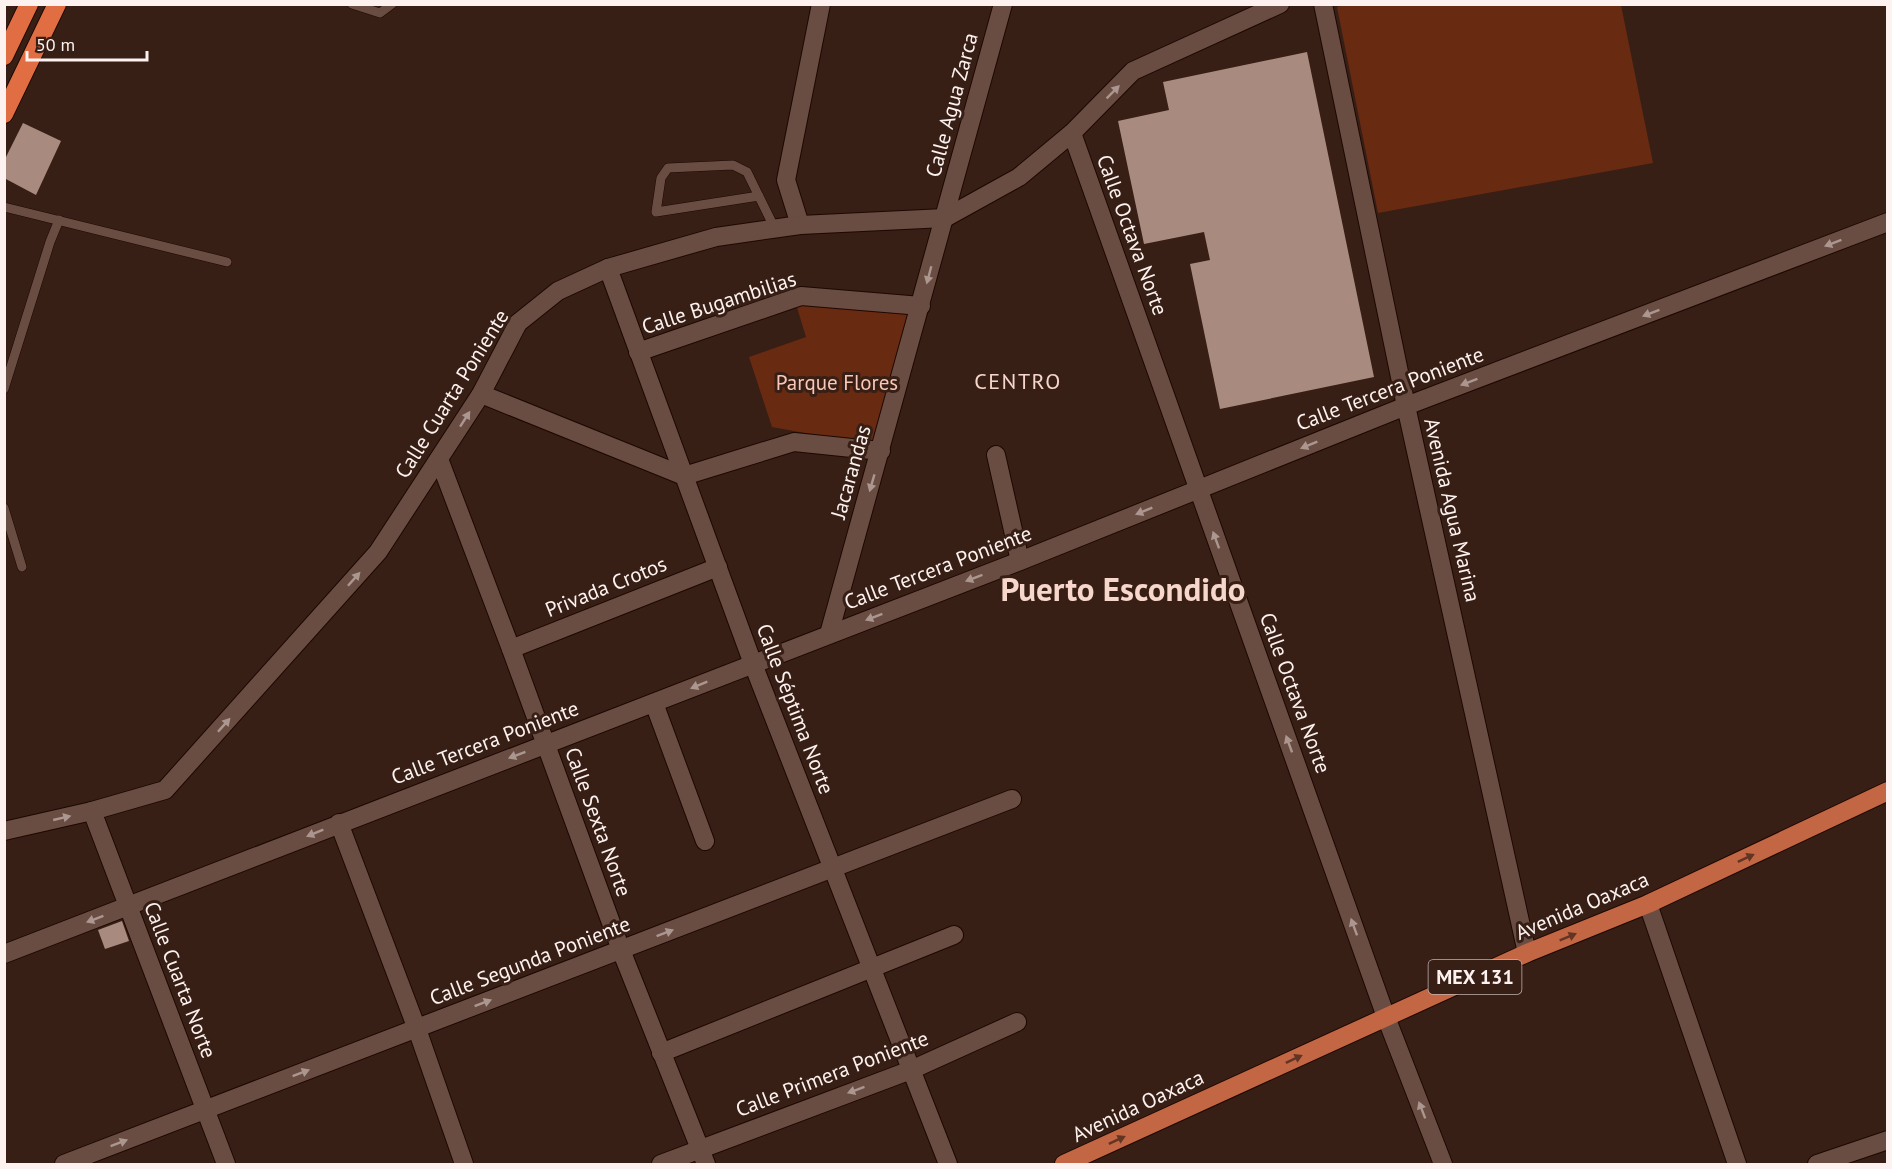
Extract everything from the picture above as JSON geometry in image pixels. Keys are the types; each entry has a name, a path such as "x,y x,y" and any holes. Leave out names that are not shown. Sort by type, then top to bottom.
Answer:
{"highway":[{"path":"4,56 30,4"},
{"path":"4,114 57,4"}],"main road":[{"name":"Avenida Oaxaca","path":"1064,1164 1527,953 1648,904 1887,791"}],"street":[{"path":"800,225 786,180 821,4"},
{"name":"Calle Agua Zarca","path":"945,218 1004,4"},
{"name":"Calle Cuarta Poniente","path":"4,831 92,811 165,790 378,552 481,394 519,323 558,291 608,267 716,237 800,225 945,218 1019,177 1072,133 1133,71 1280,4"},
{"name":"Avenida Agua Marina","path":"1323,4 1406,406 1527,953"},
{"name":"Calle Octava Norte","path":"1072,133 1386,1017 1443,1164"},
{"name":"Jacarandas","path":"829,634 945,218"},
{"name":"Calle Tercera Poniente","path":"4,954 1020,561 1406,406 1887,222"},
{"name":"Calle Séptima Norte","path":"608,267 753,664 948,1164"},
{"name":"Calle Bugambilias","path":"638,352 801,296 921,306"},
{"path":"481,394 684,476 794,442 881,451"},
{"path":"996,455 1020,561"},
{"name":"Calle Sexta Norte","path":"439,459 621,950 703,1156"},
{"name":"Privada Crotos","path":"511,649 718,567"},
{"path":"654,703 705,841"},
{"name":"Calle Segunda Poniente","path":"64,1164 1012,799"},
{"name":"Calle Cuarta Norte","path":"92,811 226,1164"},
{"path":"339,823 417,1029 464,1164"},
{"path":"1648,904 1737,1164"},
{"path":"661,1053 954,935"},
{"name":"Calle Primera Poniente","path":"661,1164 703,1156 911,1070 1017,1022"},
{"path":"1817,1164 1887,1140"}],"lane":[{"path":"352,4 380,13 392,4"},
{"path":"759,196 656,212 660,178 668,168 733,165 747,172 759,196 774,229"},
{"path":"4,207 226,262"},
{"path":"4,389 59,220"},
{"path":"4,508 22,567"}],"green space":[{"path":"1342,5 1621,5 1653,163 1378,213 1337,7"},
{"name":"Parque Flores","path":"795,301 914,310 877,446 772,427 749,357 806,337"}],"building":[{"path":"1307,52 1374,377 1220,409 1190,264 1210,260 1204,232 1144,244 1118,121 1169,110 1163,82"},
{"path":"23,123 61,141 36,195 4,178 4,161"},
{"path":"122,921 129,941 105,949 98,930"}],"district":[{"name":"CENTRO","path":"1018,381"},
{"name":"Puerto Escondido","path":"1123,589"}]}
